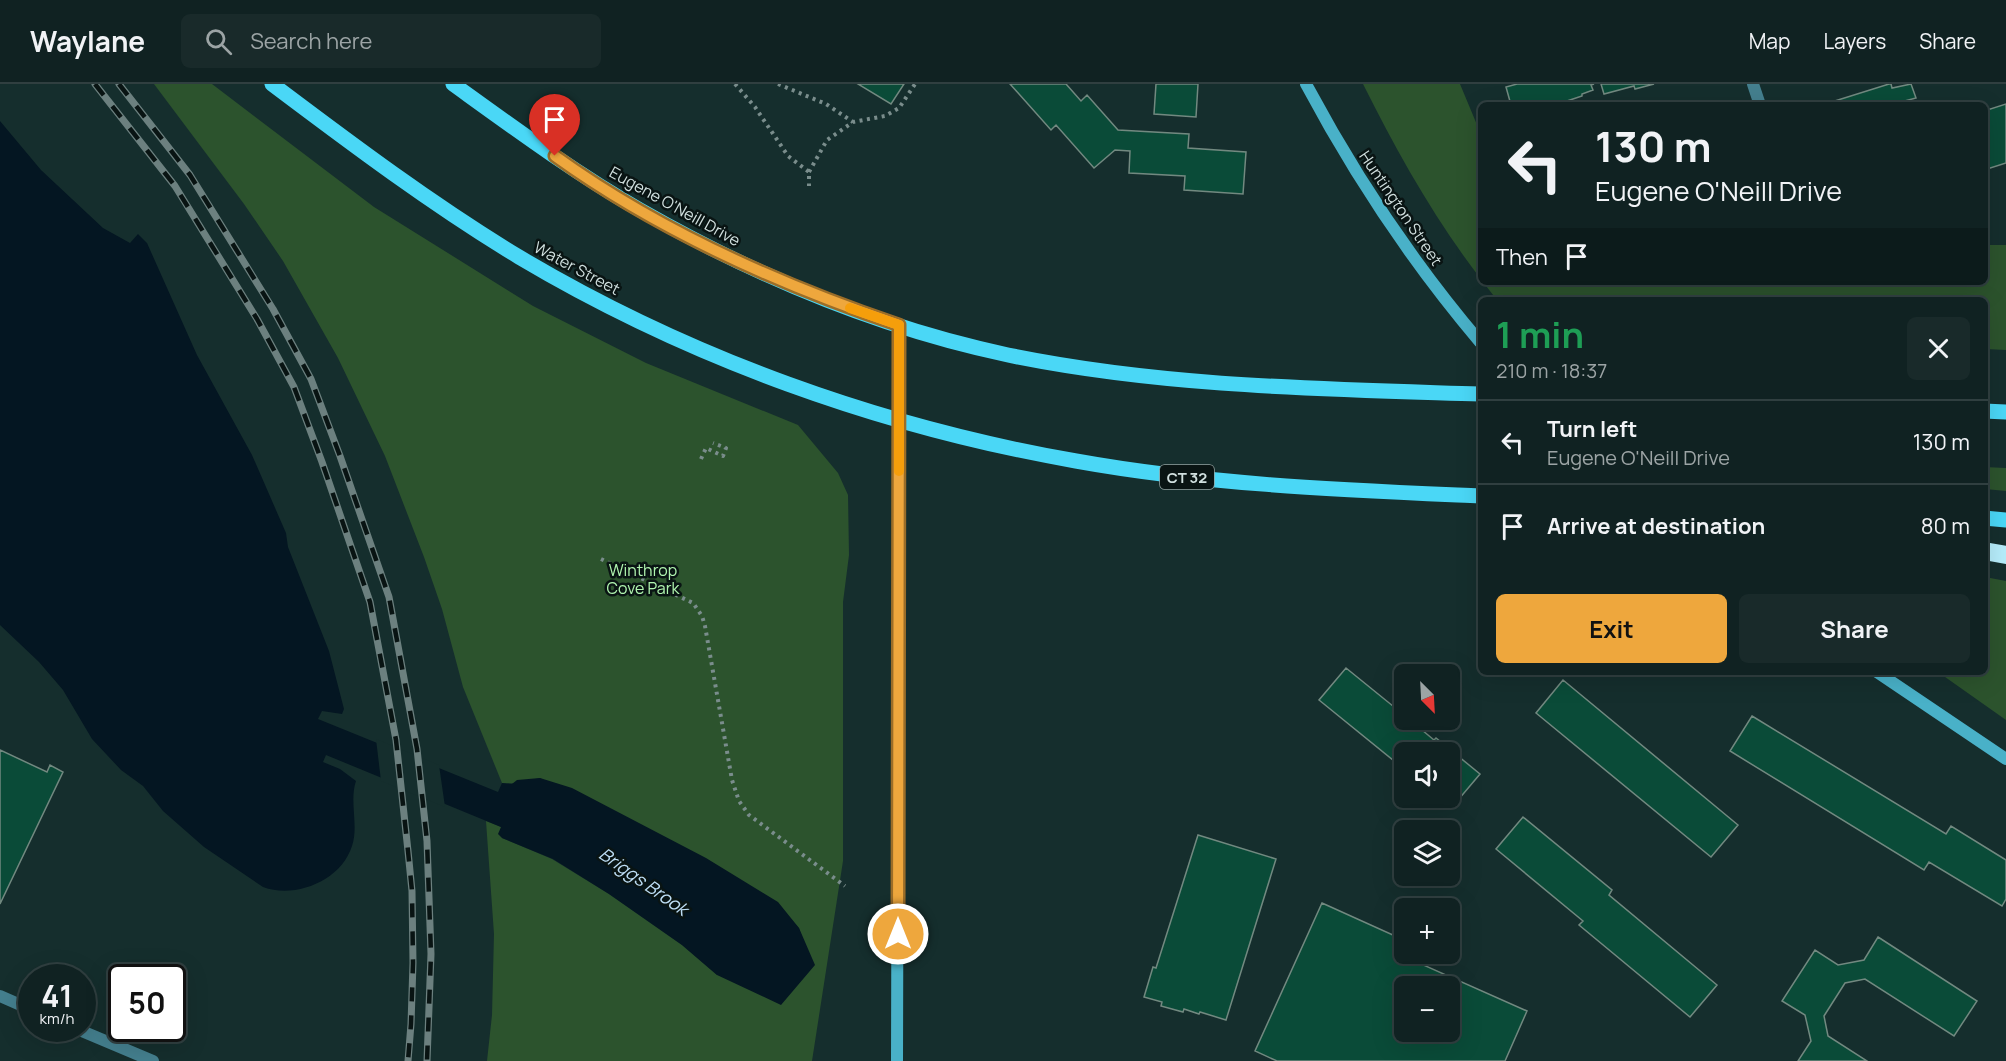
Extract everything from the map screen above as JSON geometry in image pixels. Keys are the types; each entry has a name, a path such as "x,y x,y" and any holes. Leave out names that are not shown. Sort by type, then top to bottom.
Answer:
{"highway":[{"path":"1988,552 2006,555"}],"main road":[{"name":"Water Street","path":"272,84 378,164 520,258 672,336 750,369 837,401 899,420"},
{"name":"Eugene O'Neill Drive","path":"453,84 571,168 639,210 781,281 899,325 1006,354 1082,368 1132,374 1233,383 1478,394"},
{"name":"Huntington Street","path":"1306,84 1340,146 1405,247 1478,340"},
{"path":"897,1061 899,325"},
{"path":"1988,411 2006,412"},
{"name":"CT 32","path":"899,420 992,445 1078,462 1183,476 1248,483 1478,496"},
{"path":"1988,518 2006,520"},
{"path":"1881,675 2006,759"}],"street":[{"path":"1753,84 1759,102"},
{"path":"0,996 18,1004"},
{"path":"96,1037 153,1061"}],"path":[{"path":"735,84 755,107 788,156 809,172"},
{"path":"778,84 826,104 853,122"},
{"path":"809,186 809,172 827,140 853,122 885,116 899,108 915,84"},
{"path":"701,459 706,448 723,456 726,448 713,443"},
{"path":"601,559 693,603 702,616 705,626 732,780 739,801 755,821 845,886"}],"green space":[{"name":"Winthrop Cove Park","path":"154,84 212,84 374,207 533,306 646,363 798,425 838,473 848,495 849,555 843,602 843,861 812,1061 487,1061 492,1015 494,934 486,821 501,827 502,838 552,859 609,894 682,945 717,975 803,940 799,928 788,916 540,778 502,783 463,687 442,609 424,557 385,456 338,358 283,261 244,204"},
{"path":"1363,84 1460,84 1478,127 1478,275 1447,232 1389,135"},
{"path":"1988,245 2006,245 2006,350 1988,349 1988,297 1495,297 1485,285 1988,285"},
{"path":"1988,467 2006,468 2006,491 1988,489"},
{"path":"1988,578 2006,581 2006,720 1942,675 1988,675"}],"water":[{"name":"Briggs Brook","path":"0,121 41,170 103,228 130,243 138,234 147,243 197,355 252,455 286,533 288,547 329,651 344,709 342,714 322,711 318,719 498,792 502,783 512,784 517,780 540,778 572,788 706,858 778,902 799,928 815,965 781,1005 717,975 682,945 609,894 553,859 502,838 498,834 501,827 326,755 323,762 340,769 356,781 353,797 355,830 352,846 338,869 315,884 289,891 263,887 204,847 163,811 143,786 121,770 92,739 63,690 39,662 0,625"}],"pier":[{"path":"376,739 439,765 445,807 381,781"}],"building":[{"path":"858,84 904,84 891,104"},
{"path":"1010,84 1066,84 1081,101 1087,95 1118,130 1189,134 1188,148 1246,152 1243,194 1184,190 1185,176 1129,173 1130,151 1115,150 1094,168 1056,125 1051,130"},
{"path":"1156,84 1198,84 1196,117 1154,114"},
{"path":"1517,84 1594,84 1591,85 1593,90 1568,102 1510,102 1506,87"},
{"path":"1601,84 1654,84 1635,89 1634,86 1604,94"},
{"path":"1889,84 1892,88 1911,84 1916,98 1901,102 1832,102"},
{"path":"2006,104 2006,163 1988,169 1988,110"},
{"path":"1346,668 1394,707 1394,730 1422,730 1434,740 1436,738 1441,742 1394,742 1394,761 1319,700"},
{"path":"1563,680 1738,825 1711,857 1536,713"},
{"path":"1752,716 1946,834 1951,826 2006,860 2006,899 2002,906 1929,862 1924,870 1730,751"},
{"path":"0,750 47,772 50,765 63,772 0,904"},
{"path":"1460,758 1480,774 1460,798"},
{"path":"1523,817 1612,890 1609,895 1717,985 1690,1017 1579,925 1583,921 1496,849"},
{"path":"1198,835 1276,859 1226,1020 1200,1012 1199,1014 1184,1009 1183,1012 1161,1006 1162,1002 1144,997 1153,967 1156,968"},
{"path":"1322,903 1394,935 1394,964 1421,964 1448,976 1394,976 1394,1042 1460,1042 1460,981 1527,1011 1505,1061 1277,1061 1255,1051"},
{"path":"1878,937 1977,1001 1954,1036 1865,979 1845,983 1824,1016 1828,1036 1867,1061 1798,1061 1811,1041 1805,1015 1782,1001 1815,950 1838,965 1864,960"}],"railway":[{"path":"95,84 175,186 257,319 294,387 370,602 396,740 412,891 413,963 408,1061"},
{"path":"119,84 190,175 273,309 311,379 389,597 417,749 427,841 431,954 427,1061"}],"slow traffic":[{"path":"850,308 899,325 899,471"}],"route":[{"path":"555,156 639,210 709,247 781,281 899,325 898,934"}]}
